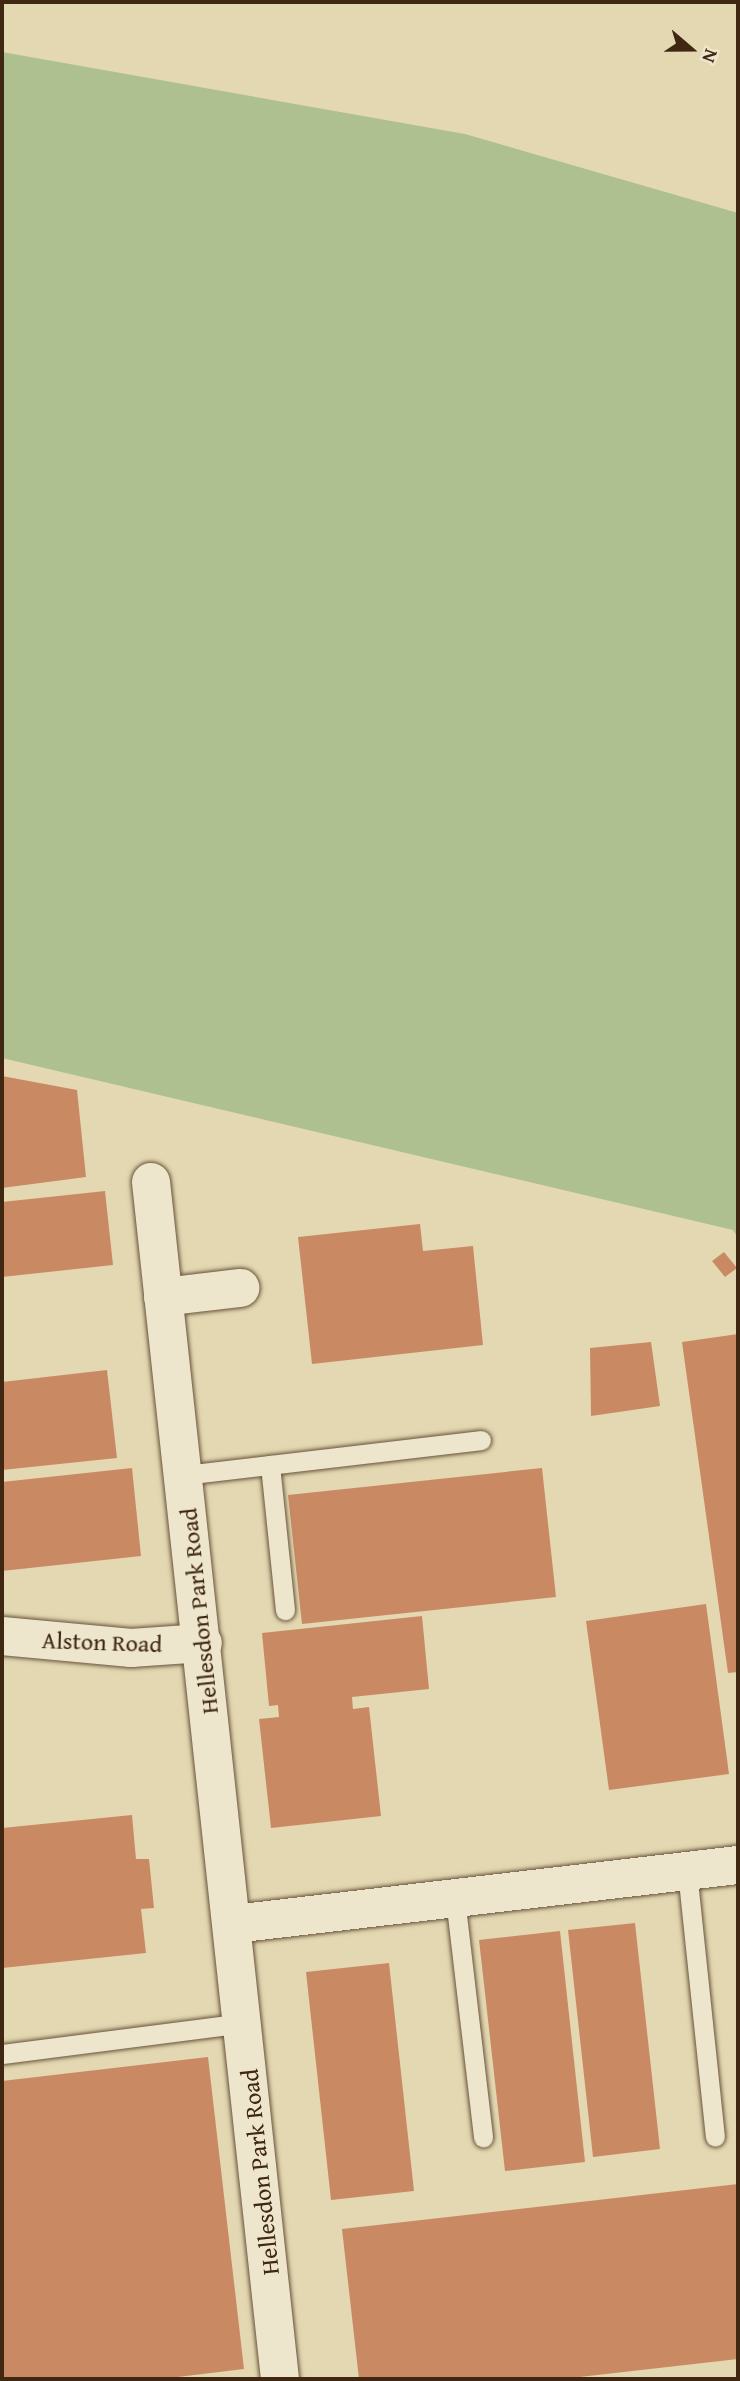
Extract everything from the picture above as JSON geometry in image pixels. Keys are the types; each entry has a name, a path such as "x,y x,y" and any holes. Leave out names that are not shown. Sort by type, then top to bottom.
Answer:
{"street":[{"name":"Hellesdon Park Road","path":"151,1182 234,1924 280,2379"},
{"path":"163,1297 240,1288"},
{"name":"Alston Road","path":"2,1636 131,1648 203,1643"},
{"path":"234,1924 738,1865"}],"lane":[{"path":"184,1475 481,1440"},
{"path":"270,1465 285,1610"},
{"path":"687,1871 715,2137"},
{"path":"455,1898 483,2137"},
{"path":"2,2054 244,2022"}],"green space":[{"path":"2,52 465,134 738,213 738,1238 733,1230 2,1058"}],"building":[{"path":"2,1076 77,1090 86,1177 2,1188"},
{"path":"105,1191 113,1265 2,1277 2,1202"},
{"path":"420,1224 423,1251 473,1246 483,1345 312,1364 298,1237"},
{"path":"724,1252 737,1268 725,1277 712,1261"},
{"path":"738,1334 738,1672 728,1673 682,1342"},
{"path":"651,1342 660,1406 591,1416 590,1348"},
{"path":"107,1370 117,1458 2,1470 2,1382"},
{"path":"132,1468 141,1556 2,1571 2,1482"},
{"path":"542,1468 556,1597 302,1624 288,1495"},
{"path":"706,1604 729,1774 609,1790 586,1621"},
{"path":"422,1616 429,1689 352,1697 353,1709 369,1707 381,1816 271,1828 259,1719 279,1717 278,1705 269,1706 262,1633"},
{"path":"132,1815 136,1859 149,1859 154,1908 141,1909 146,1953 2,1968 2,1828"},
{"path":"635,1923 660,2149 593,2157 568,1930"},
{"path":"560,1931 585,2162 505,2171 479,1940"},
{"path":"389,1963 414,2191 331,2200 306,1972"},
{"path":"208,2057 244,2369 161,2379 2,2379 2,2081"},
{"path":"738,2184 738,2359 562,2379 359,2379 342,2229"}]}
